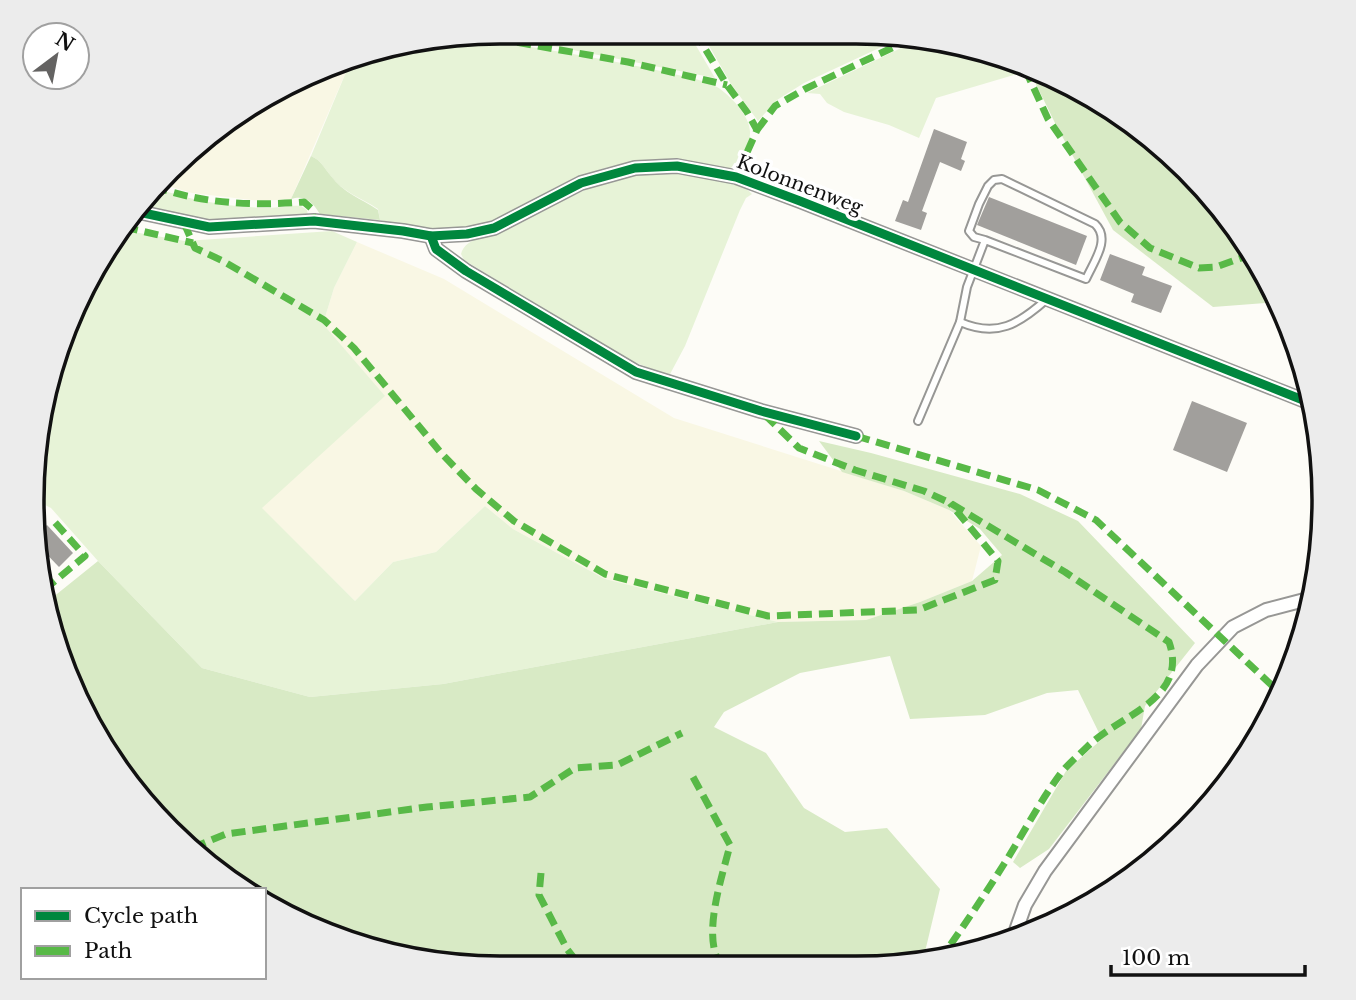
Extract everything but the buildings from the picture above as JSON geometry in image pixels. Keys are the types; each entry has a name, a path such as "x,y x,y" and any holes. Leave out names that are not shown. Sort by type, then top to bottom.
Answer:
{"street":[{"name":"Kolonnenweg","path":"145,213 208,227 314,221 403,230 431,236 467,234 494,228 581,183 635,168 677,166 736,177 1301,399"},
{"path":"431,236 436,249 466,271 636,372 761,411 856,436"},
{"path":"1017,927 1025,905 1045,871 1196,665 1233,627 1266,610 1301,601"}],"lane":[{"path":"1002,179 1095,224 1102,230 1104,239 1086,279 985,240 974,237 970,231 988,186 994,180 1002,179"},
{"path":"918,421 960,322 967,287 985,240"},
{"path":"960,322 978,330 995,330 1030,314 1047,299"}],"shaded area":[{"path":"347,70 291,199 261,201 192,193 169,186 222,138 272,105 325,78"},
{"path":"357,242 444,279 674,418 904,491 949,510 981,546 972,581 866,620 778,622 605,579 513,529 485,506 436,552 393,562 355,601 261,508 384,396 323,324 334,288"}],"green space":[{"path":"516,44 637,66 710,84 728,95 739,107 747,120 750,133 746,148 729,169 674,161 632,162 573,180 516,211 483,224 449,228 380,220 378,209 341,186 320,162 311,156 347,70 411,53 470,45"},
{"path":"542,44 695,44 715,78"},
{"path":"708,44 886,45 804,83 777,100 758,121 731,84"},
{"path":"904,47 974,59 1019,74 936,98 919,138 889,125 844,112 827,103 820,94 807,93"},
{"path":"1034,79 1109,121 1134,138 1179,177 1218,222 1251,272 1267,303 1213,307 1113,230"},
{"path":"311,156 320,162 341,187 378,210 380,220 320,214 308,200 291,199"},
{"path":"653,172 720,179 752,194 746,198 740,210 685,346 669,376 627,359 464,260 461,254 468,243 507,229 577,194 612,180"},
{"path":"164,191 223,204 268,208 301,206 307,210 308,216 211,222 150,208"},
{"path":"332,231 357,242 334,288 323,324 385,396 262,508 355,601 393,562 436,552 485,506 513,529 605,579 778,622 443,684 310,697 202,668 98,561 51,508 44,505 45,470 59,382 78,325 91,298 131,232 185,241"},
{"path":"819,441 1020,494 1078,521 1195,643 1145,706 1141,729 1049,849 1020,868 1013,862 1066,771 1102,739 1078,690 1047,693 985,715 910,719 890,656 800,673 724,712 714,727 766,753 804,808 845,832 887,828 940,889 925,950 916,952 856,956 470,955 382,941 325,922 272,895 266,888 261,888 222,862 177,823 157,801 121,753 91,702 68,647 54,596 98,561 202,668 310,697 443,684 778,622 866,620 972,581 1002,555 980,529 949,510 904,491 842,472"}],"marked path":[{"path":"527,44 628,62 727,85"},
{"path":"702,44 757,130 736,177"},
{"path":"757,130 775,106 896,46"},
{"path":"1029,77 1048,119 1120,222 1150,248 1199,268 1216,267 1242,258"},
{"path":"165,190 190,197 228,202 304,202 311,208 314,221"},
{"path":"184,223 195,248 223,261 324,320 354,348 442,454 476,489 514,521 605,574 768,616 918,610 995,580 998,561 950,503"},
{"path":"133,229 193,243"},
{"path":"765,415 799,448 855,470 924,491 950,503 1065,572 1169,642 1173,662 1169,678 1161,692 1148,704 1101,735 1061,773 949,946"},
{"path":"856,436 1038,490 1096,520 1273,686"},
{"path":"51,518 85,556 52,583"},
{"path":"201,844 226,834 427,807 530,797 575,768 617,765 682,733"},
{"path":"693,777 730,845 715,907 713,939 716,956"},
{"path":"541,873 539,895 572,956"}],"cycle path":[{"path":"145,213 209,227 314,221 431,236 467,234 494,228 581,183 635,168 677,166 736,177 1301,399"},
{"path":"431,236 436,249 466,271 636,372 761,411 856,436"}]}
